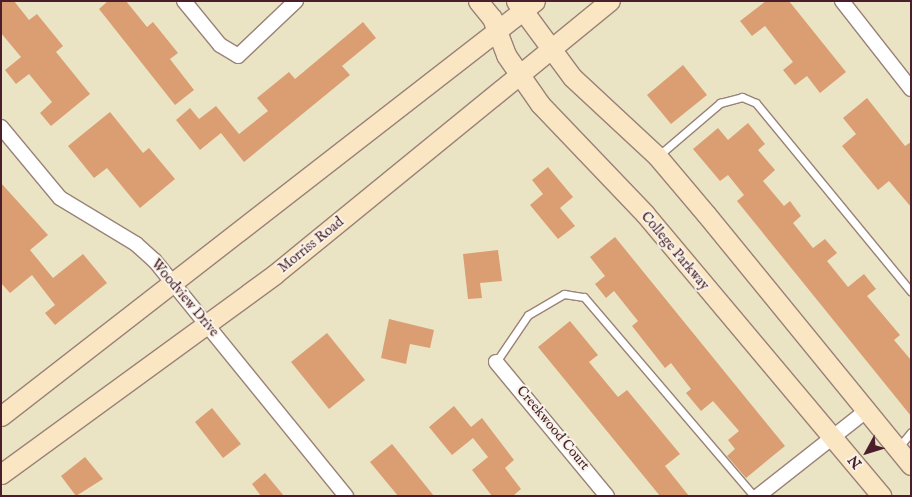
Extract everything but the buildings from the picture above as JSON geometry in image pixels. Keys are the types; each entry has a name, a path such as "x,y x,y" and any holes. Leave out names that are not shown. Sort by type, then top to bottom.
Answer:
{"main road":[{"name":"College Parkway","path":"478,1 496,28 520,76 570,138 645,214 882,496"},
{"name":"Morriss Road","path":"1,474 207,325 520,76 610,1"},
{"path":"1,416 174,283 525,4 551,50 606,112 657,156 911,465"}],"street":[{"path":"184,1 220,45 238,56 296,1"},
{"path":"842,1 911,89"},
{"name":"Woodview Drive","path":"1,127 60,198 136,244 174,283 346,496"},
{"name":"Creekwood Court","path":"496,362 608,496"},
{"path":"756,496 866,411"}],"lane":[{"path":"657,156 720,103 742,96 756,103 911,292"},
{"path":"496,362 528,315 564,294 584,297 756,496"},
{"path":"898,450 911,432"}]}
